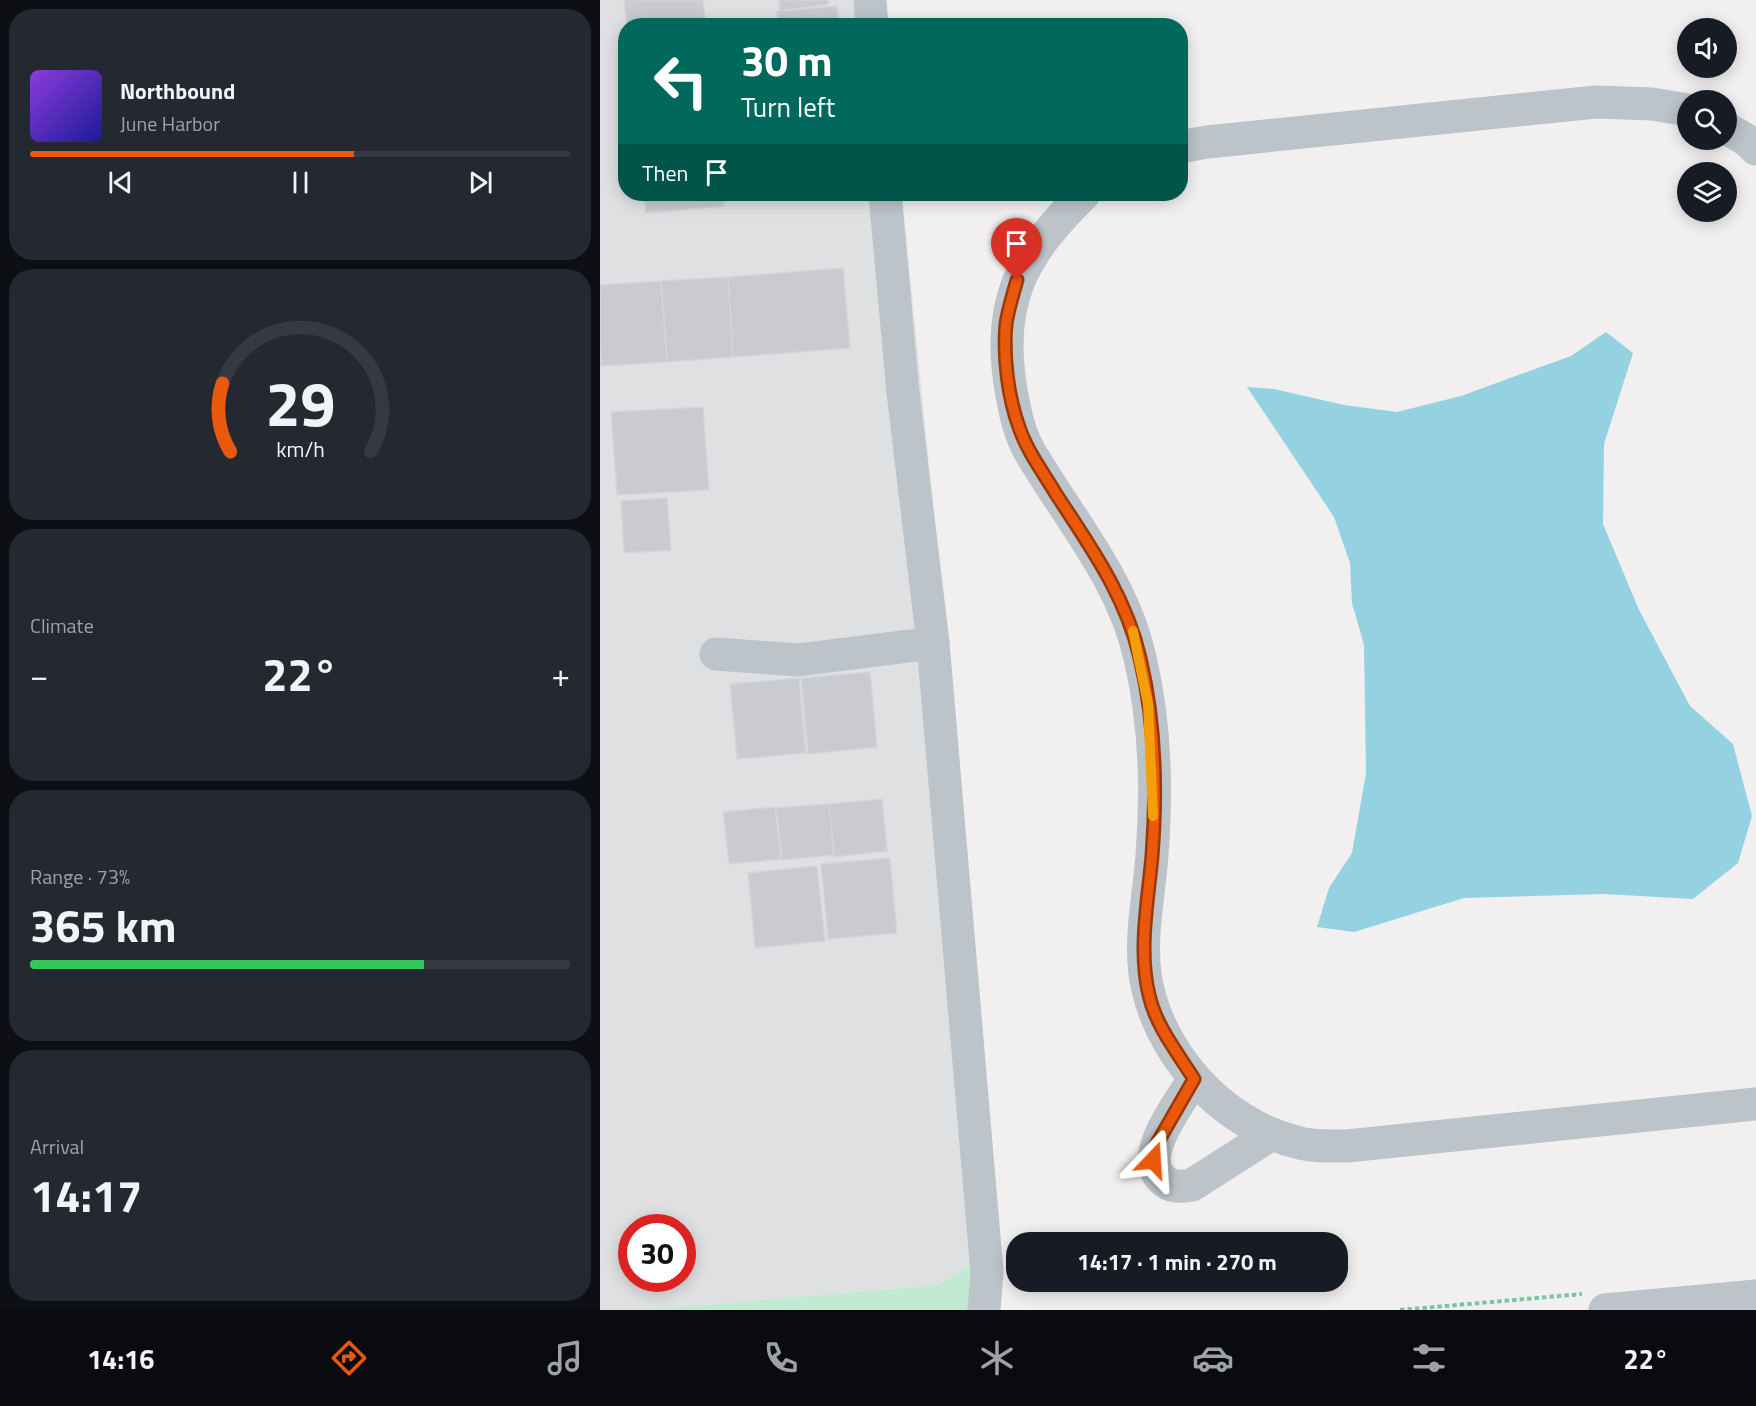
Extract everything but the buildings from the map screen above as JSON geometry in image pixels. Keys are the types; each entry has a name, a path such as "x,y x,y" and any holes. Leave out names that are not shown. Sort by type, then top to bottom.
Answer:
{"street":[{"path":"870,0 871,18"},
{"path":"1188,146 1596,102 1652,104 1677,108"},
{"path":"1737,136 1756,149"},
{"path":"886,201 903,392 933,643 987,1272 984,1310"},
{"path":"1077,201 1041,240 1017,280 1006,324 1007,364 1018,426 1030,452 1104,568 1127,610 1141,658 1148,704 1154,793 1152,853 1143,943 1145,972 1149,997 1161,1028 1194,1079 1225,1107 1272,1134 1297,1143 1347,1146 1756,1104"},
{"path":"716,654 798,660 933,643"},
{"path":"1194,1079 1155,1147 1153,1160 1156,1174 1166,1184 1178,1188 1192,1185 1272,1134"},
{"path":"1598,1301 1756,1296"}],"path":[{"path":"1400,1310 1598,1301"}],"shaded area":[{"path":"600,0 884,0 885,18 618,18 618,201 903,201 946,638 977,1261 938,1285 645,1310 600,1310"}],"green space":[{"path":"977,1261 986,1310 645,1310 938,1285"}],"water":[{"path":"1606,332 1633,353 1604,444 1603,524 1639,610 1690,706 1733,744 1752,816 1738,863 1693,899 1604,894 1464,898 1354,932 1317,927 1329,888 1352,853 1366,773 1364,645 1352,603 1350,563 1334,517 1247,387 1274,389 1344,405 1397,412 1461,396 1571,356"}],"slow traffic":[{"path":"1133,631 1141,658 1152,741 1153,816"}],"route":[{"path":"1017,280 1006,324 1007,364 1018,426 1030,452 1104,568 1127,610 1141,658 1152,741 1154,793 1152,853 1143,943 1145,972 1149,997 1161,1028 1194,1079 1155,1147 1153,1160"}]}
